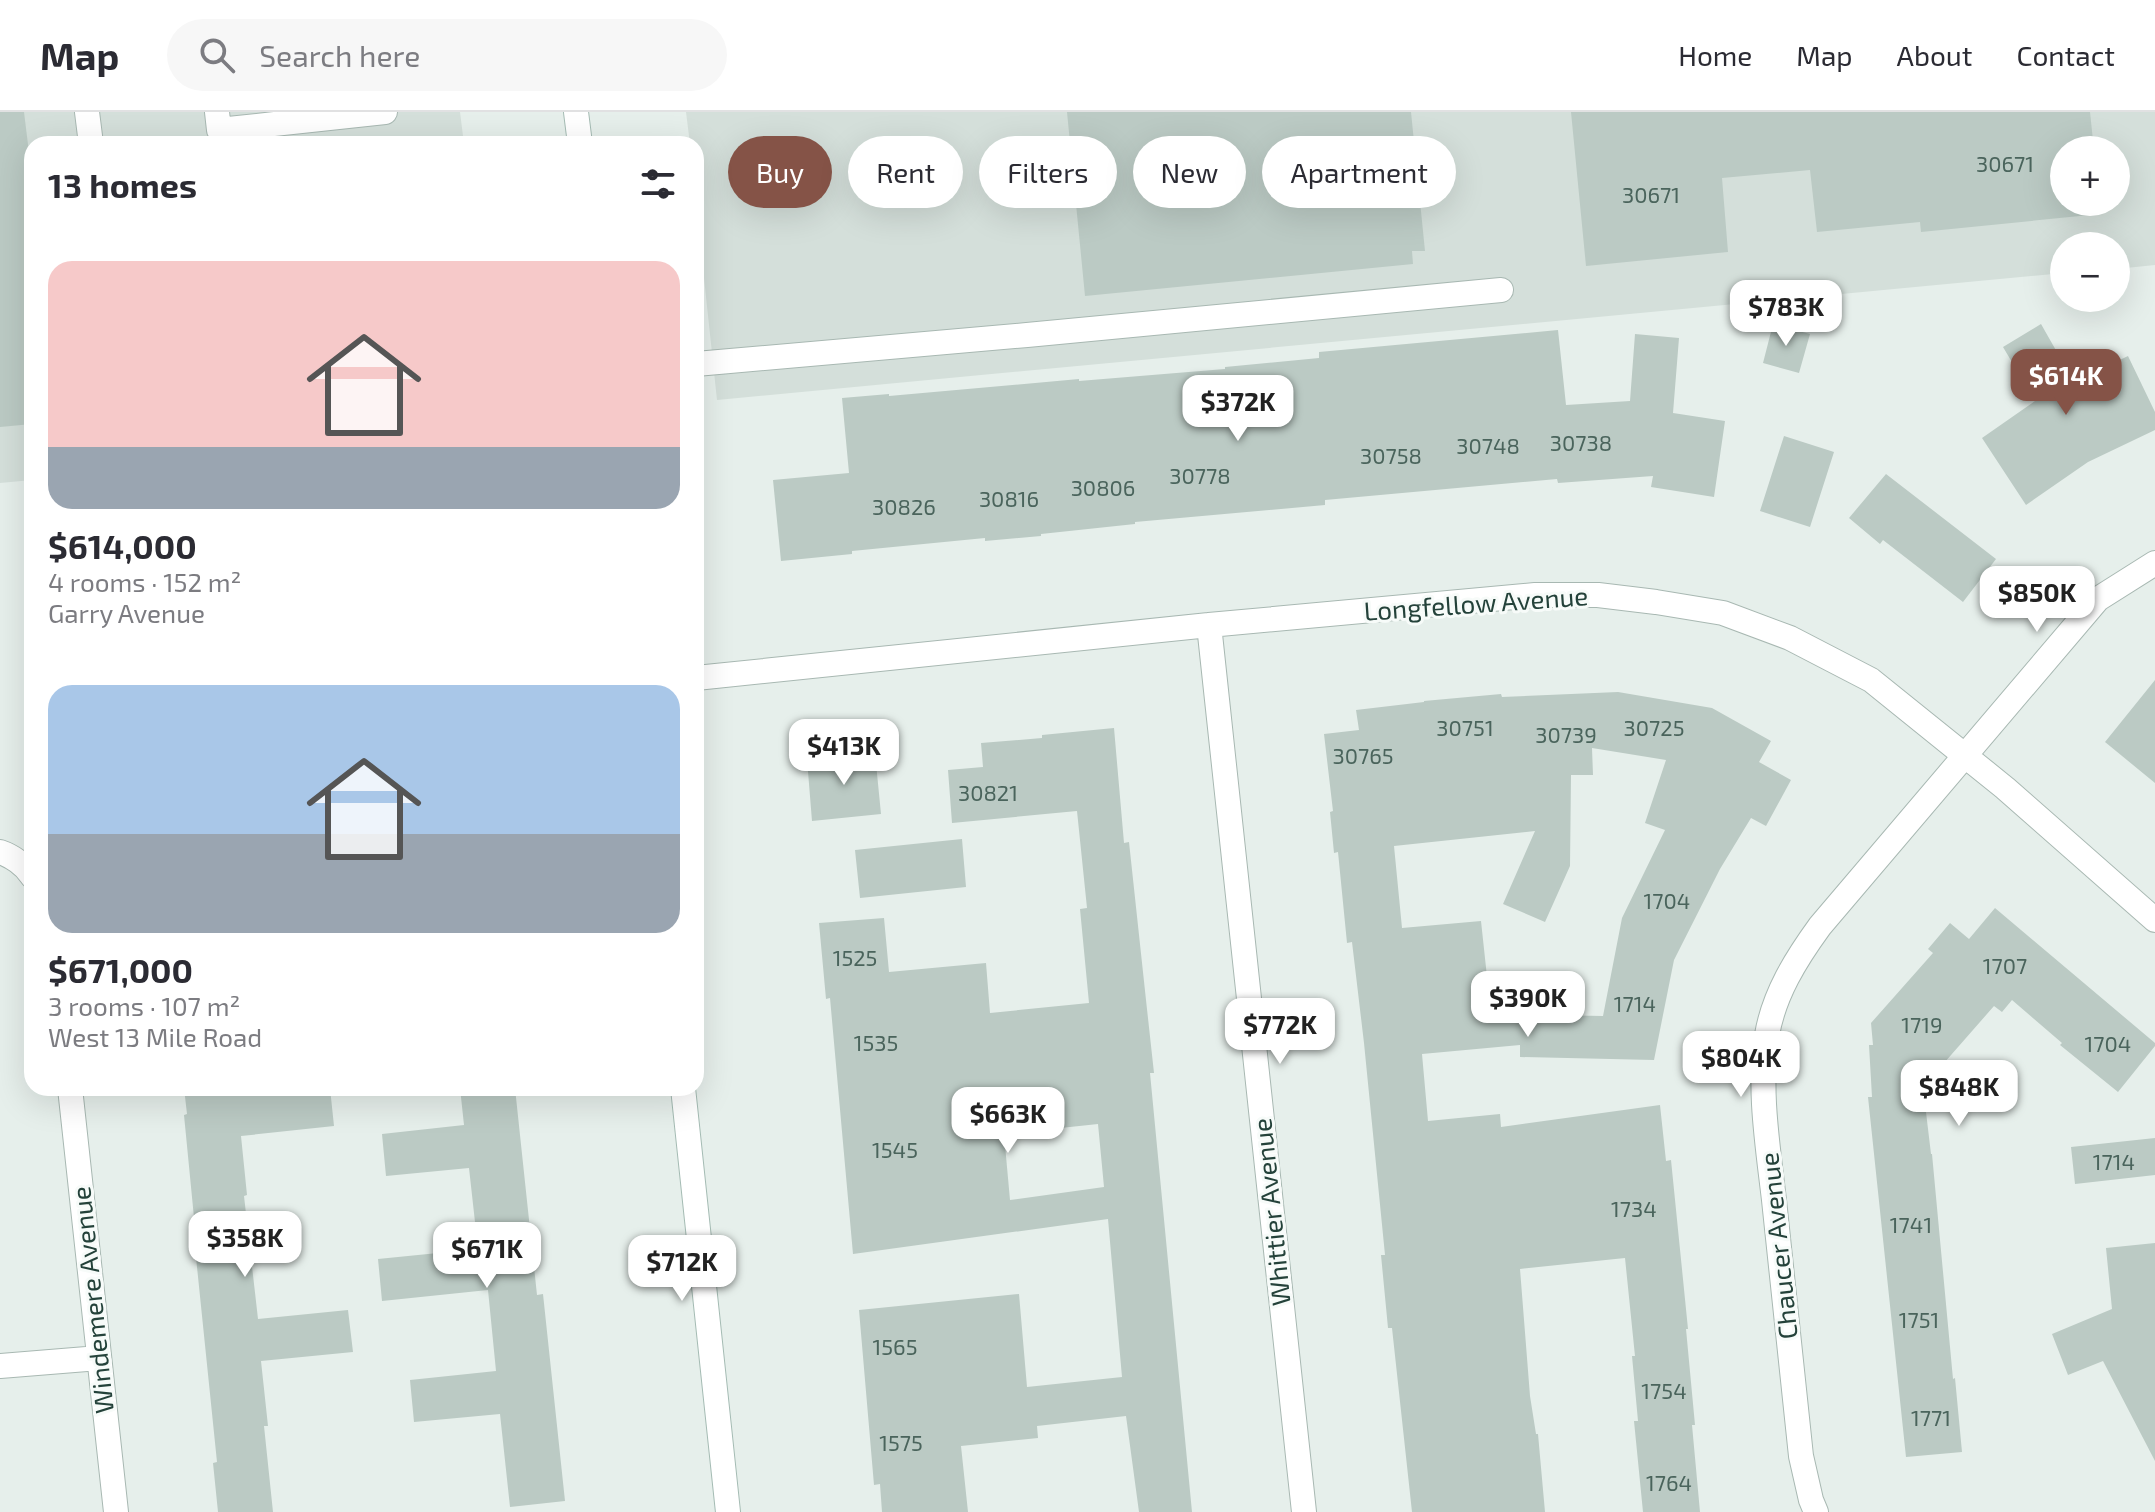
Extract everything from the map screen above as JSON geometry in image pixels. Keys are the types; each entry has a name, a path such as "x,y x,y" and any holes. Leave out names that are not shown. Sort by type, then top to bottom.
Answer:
{"street":[{"path":"87,112 90,136"},
{"path":"217,112 219,130 381,113"},
{"path":"576,112 579,136"},
{"path":"704,363 1501,290"},
{"name":"Chaucer Avenue","path":"1816,1512 1801,1456 1765,1100 1767,1035 1776,1001 1800,953 1820,926 2098,599 2155,563"},
{"name":"Longfellow Avenue","path":"704,677 1535,595 1598,595 1723,613 1790,638 1871,680 2005,788 2155,920"},
{"name":"Whittier Avenue","path":"1209,625 1304,1512"},
{"path":"5,853 24,867"},
{"name":"Windemere Avenue","path":"71,1096 116,1512"},
{"path":"684,1096 728,1512"},
{"path":"0,1366 99,1358"}],"shaded area":[{"path":"0,112 460,112 463,136 24,136 24,481 0,483"},
{"path":"686,112 2155,112 2155,265 2130,268 2130,232 2050,232 2050,274 717,400 704,278 704,136 689,136"}],"building":[{"path":"0,112 24,112 27,136 24,136 24,425 0,427"},
{"path":"1067,112 1411,112 1413,136 1262,136 1262,208 1421,208 1425,251 1412,251 1413,264 1085,296 1076,208 1117,208 1117,136 1069,136"},
{"path":"1571,112 2090,112 2093,136 2050,136 2050,216 2080,216 1921,232 1920,222 1817,232 1810,170 1722,178 1728,252 1586,266"},
{"path":"1773,324 1810,334 1799,373 1763,363"},
{"path":"2041,324 2074,382 2128,356 2155,412 2155,430 2088,462 2026,505 1982,438 2035,401 2003,347"},
{"path":"1558,330 1566,405 1630,401 1635,334 1679,338 1673,413 1725,421 1714,497 1651,487 1653,476 1558,483 1557,479 1325,500 1325,505 1135,522 1041,536 985,541 985,538 852,551 852,554 781,561 773,480 849,473 842,398 1225,369 1319,358 1319,352"},
{"path":"1784,436 1834,452 1810,527 1760,511"},
{"path":"1886,474 1996,559 1963,602 1883,540 1880,544 1849,518"},
{"path":"2155,680 2155,783 2105,742"},
{"path":"1618,692 1712,708 1771,741 1759,762 1791,780 1766,826 1751,818 1720,869 1674,960 1654,1060 1520,1057 1520,1045 1422,1054 1428,1121 1500,1114 1501,1127 1660,1105 1666,1161 1671,1160 1688,1329 1700,1512 1643,1512 1634,1421 1638,1421 1632,1356 1635,1356 1625,1258 1520,1269 1530,1396 1538,1434 1545,1512 1412,1512 1392,1328 1388,1328 1381,1255 1385,1255 1364,1043 1352,942 1347,943 1338,852 1334,853 1330,812 1333,811 1324,734 1359,730 1356,710 1501,694 1502,697","holes":["1592,748 1666,760 1645,823 1665,830 1622,918 1603,1016 1491,1014 1481,921 1402,928 1394,846 1535,831 1503,904 1545,922 1570,866 1571,775 1593,775"]},
{"path":"1114,728 1124,843 1129,842 1154,1073 1150,1073 1192,1512 1139,1512 1126,1416 1037,1426 1038,1438 961,1446 968,1512 882,1512 880,1484 874,1485 859,1310 1019,1294 1027,1387 1122,1377 1108,1219 853,1254 830,998 826,999 819,923 884,918 889,972 986,963 990,1013 1089,1003 1080,909 1087,908 1077,811 952,823 948,770 983,767 981,743 1042,738 1042,735","holes":["1098,1124 1104,1187 1010,1200 1004,1134"]},
{"path":"875,753 881,814 812,821 807,759"},
{"path":"962,839 966,887 860,898 855,850"},
{"path":"1995,908 2155,1046 2118,1092 2060,1045 2062,1043 2012,1000 2002,1012 1994,1006 1923,1087 1962,1452 1906,1457 1868,1097 1872,1097 1871,1023 1933,953 1928,949 1950,923 1969,939"},
{"path":"185,1096 331,1096 334,1126 241,1136 247,1195 244,1196 258,1319 348,1310 353,1352 261,1361 273,1512 218,1512 213,1463 217,1462 184,1115 187,1114"},
{"path":"461,1096 516,1096 537,1295 543,1294 565,1501 510,1507 500,1414 414,1422 410,1380 496,1371 488,1290 382,1301 378,1259 478,1249 469,1168 386,1176 382,1134 464,1125"},
{"path":"2155,1138 2155,1175 2075,1184 2071,1147"},
{"path":"2155,1243 2155,1461 2103,1361 2068,1375 2052,1334 2112,1309 2106,1248"}]}
